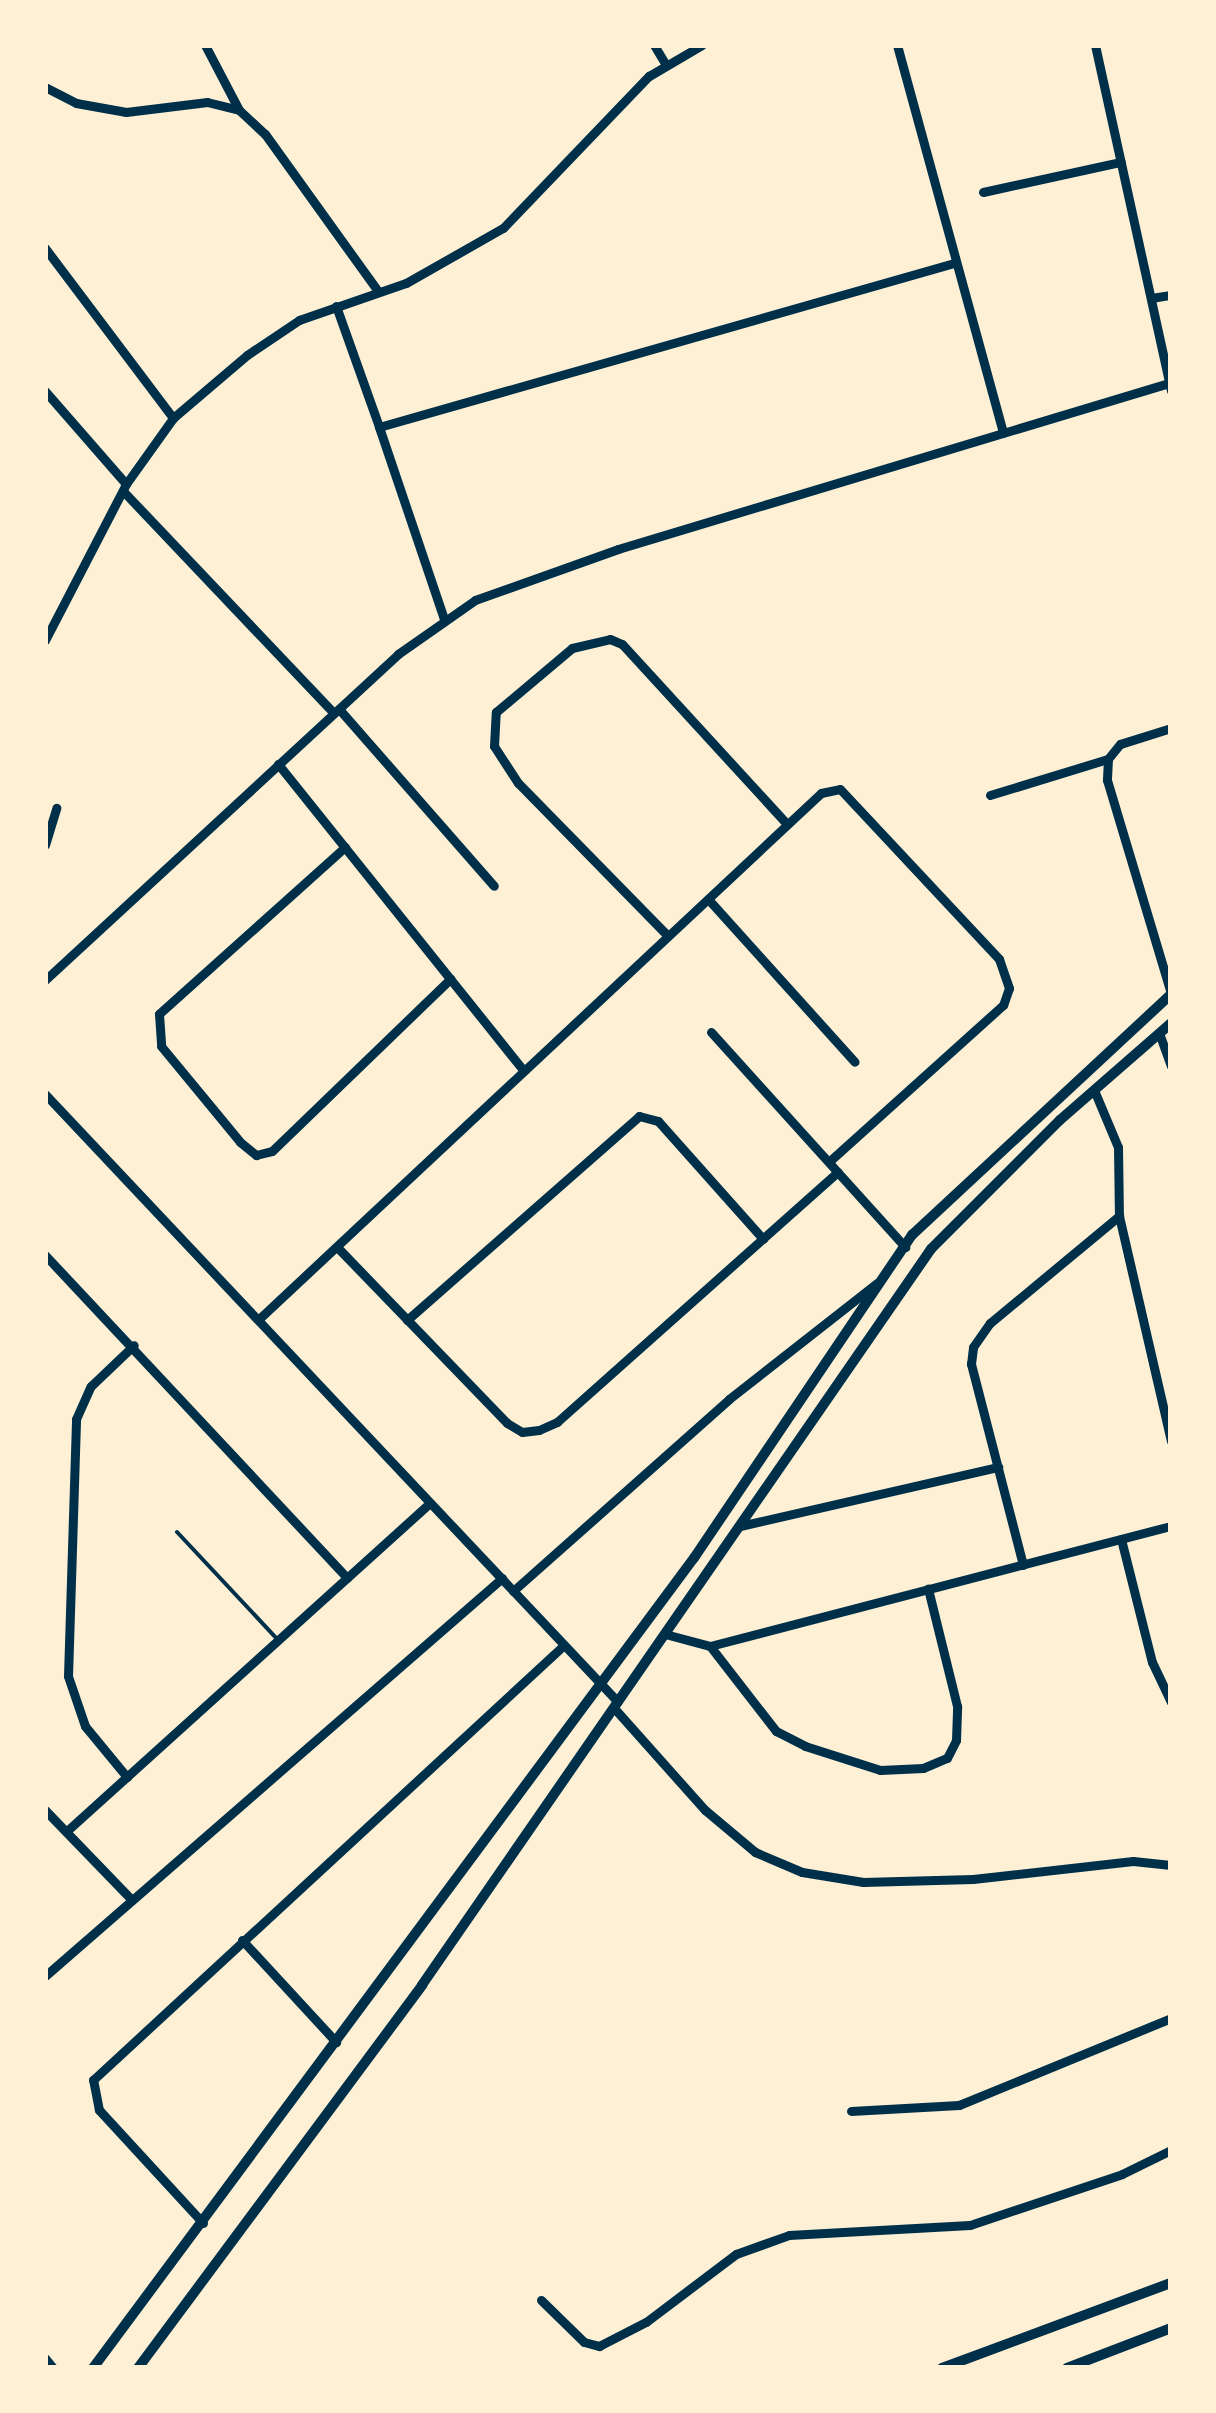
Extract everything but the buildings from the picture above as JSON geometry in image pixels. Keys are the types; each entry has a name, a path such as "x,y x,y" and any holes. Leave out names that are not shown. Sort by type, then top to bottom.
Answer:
{"street":[{"path":"205,45 239,110 266,134 378,291"},
{"path":"654,45 666,65"},
{"path":"45,640 125,488 173,418 247,355 299,320 452,260 503,228 598,125 666,65 702,45"},
{"path":"898,45 954,263 1004,433"},
{"path":"46,980 337,710 444,619 520,580 1004,433 1170,387 1095,45"},
{"path":"45,88 76,103 126,112 207,102 239,110"},
{"path":"983,192 1120,162"},
{"path":"45,248 173,418"},
{"path":"378,428 954,263"},
{"path":"1150,298 1171,295"},
{"path":"336,306 444,619"},
{"path":"45,391 125,488 337,710 494,886"},
{"path":"668,936 518,783 494,746 496,712 572,648 610,639 622,644 788,824"},
{"path":"990,795 1108,759 1120,744 1171,728"},
{"path":"93,2368 600,1686 905,1246 1040,1111 1171,994 1107,780 1108,759"},
{"path":"278,764 524,1071"},
{"path":"260,1318 821,793 840,789 999,959 1009,988 1003,1006 830,1161"},
{"path":"45,845 56,808"},
{"path":"345,847 159,1014 161,1046 240,1142 256,1155 272,1152 450,979"},
{"path":"708,899 855,1062"},
{"path":"45,965 46,980"},
{"path":"138,2368 422,1986 931,1249 1094,1090 1171,1023"},
{"path":"711,1032 905,1246"},
{"path":"1160,1033 1171,1066"},
{"path":"1094,1090 1118,1146 1119,1216 1171,1441"},
{"path":"45,1094 502,1578 705,1810 755,1852 802,1872 863,1882 973,1879 1133,1861 1171,1864"},
{"path":"408,1320 639,1116 658,1121 763,1239"},
{"path":"337,1246 507,1423 522,1432 540,1430 557,1422 838,1172"},
{"path":"1023,1564 971,1364 973,1347 990,1323 1119,1216"},
{"path":"45,1254 347,1578"},
{"path":"513,1591 729,1399 883,1278"},
{"path":"127,1777 86,1726 68,1676 76,1419 91,1386 134,1346"},
{"path":"740,1526 998,1467"},
{"path":"69,1830 430,1503"},
{"path":"665,1634 710,1646 1171,1526"},
{"path":"1122,1539 1152,1662 1171,1702"},
{"path":"45,1976 502,1578"},
{"path":"710,1646 776,1731 842,1762 924,1768 947,1758 956,1740 957,1706 928,1589"},
{"path":"203,2223 99,2110 93,2080 563,1646"},
{"path":"45,1810 69,1830 132,1900"},
{"path":"242,1940 336,2042"},
{"path":"850,2112 958,2105 1171,2018"},
{"path":"541,2300 584,2342 599,2346 646,2322 736,2254 771,2242 834,2231 970,2224 1046,2202 1171,2150"},
{"path":"942,2368 1171,2283"},
{"path":"1071,2367 1171,2328"},
{"path":"45,2358 53,2368"}],"lane":[{"path":"178,1532 278,1640"}]}
